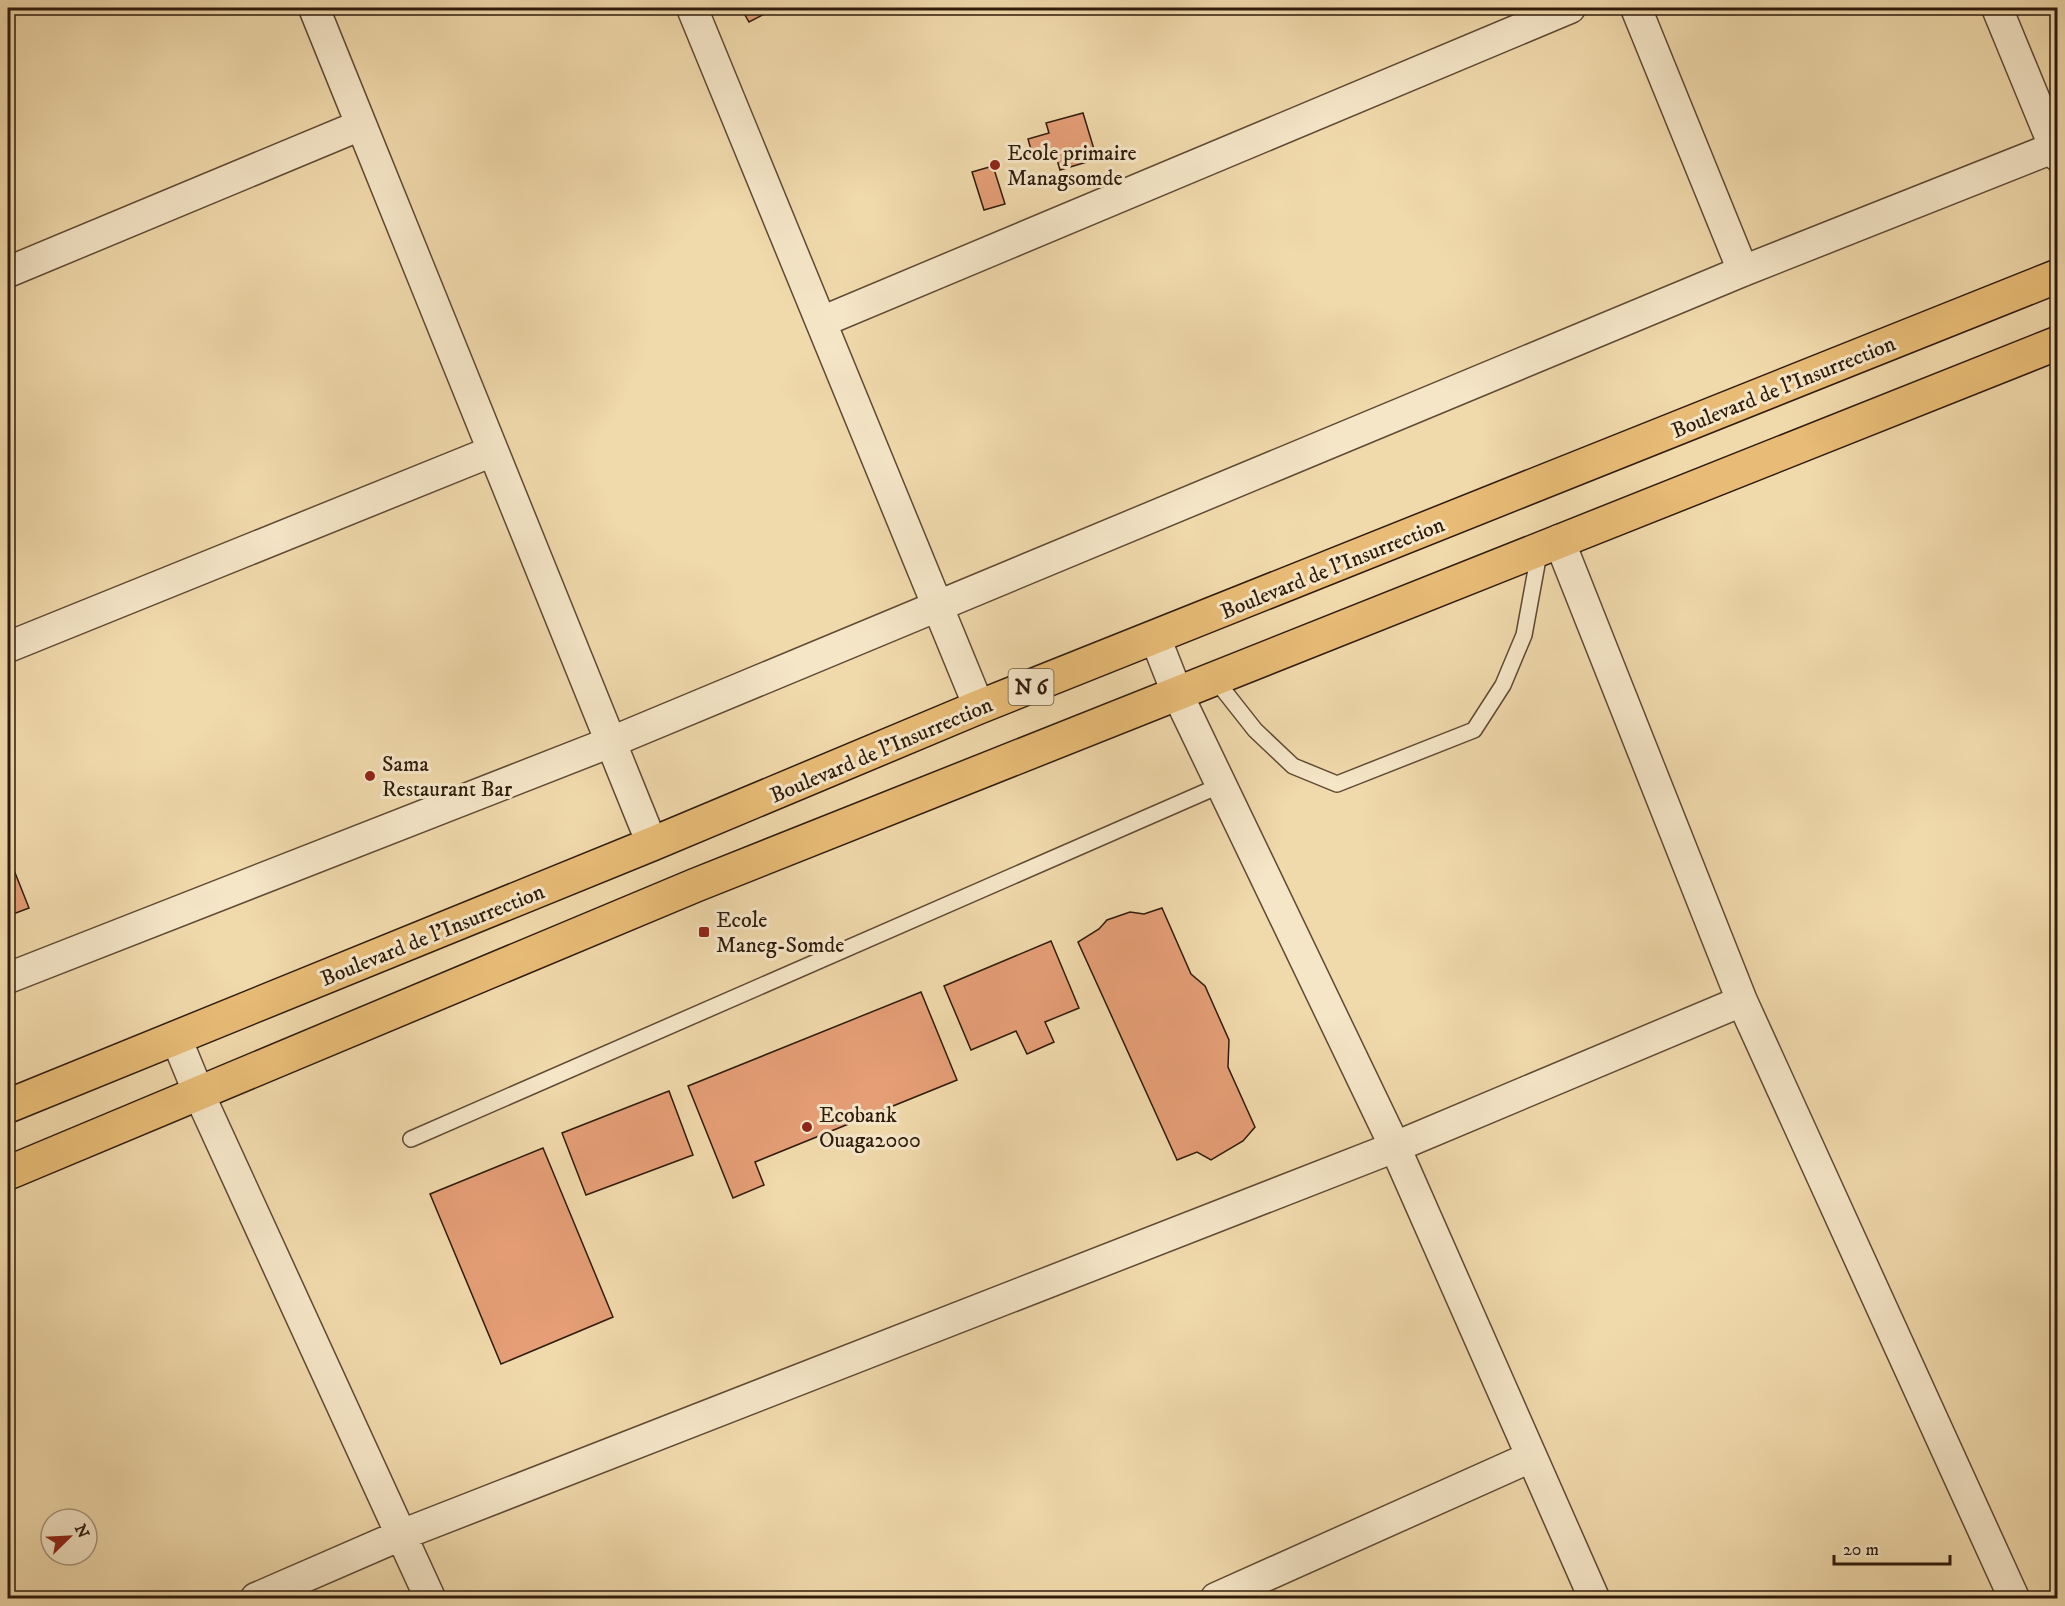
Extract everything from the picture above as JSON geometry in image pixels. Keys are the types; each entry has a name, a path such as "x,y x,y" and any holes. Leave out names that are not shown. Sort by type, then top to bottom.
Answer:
{"main road":[{"name":"Boulevard de l'Insurrection","path":"8,1106 652,844 979,707 2058,276"},
{"path":"8,1173 696,885 1549,544 2058,344"}],"street":[{"path":"314,8 652,844"},
{"path":"692,8 979,707"},
{"path":"821,322 1570,8"},
{"path":"1636,8 1743,271"},
{"path":"8,978 611,742 938,608 1743,271 2056,150 1996,8"},
{"path":"8,272 361,125"},
{"path":"8,648 493,451"},
{"path":"1549,544 1742,1000 2014,1599"},
{"path":"1155,637 1177,693 1395,1147 1594,1599"},
{"path":"256,1599 401,1535 1395,1147 1742,1000"},
{"path":"176,1038 199,1094 430,1599"},
{"path":"1216,1599 1531,1457"}],"lane":[{"path":"1214,678 1255,730 1293,766 1337,784 1474,730 1503,685 1524,635 1549,544"},
{"path":"411,1139 1221,785"}],"building":[{"path":"741,8 776,8 749,22"},
{"path":"1083,113 1097,159 1060,170 1055,153 1034,160 1028,139 1049,133 1046,123"},
{"path":"993,166 1005,204 984,210 972,172"},
{"path":"8,855 29,908 8,916"},
{"path":"1162,908 1191,974 1205,986 1229,1040 1228,1067 1255,1127 1243,1141 1211,1160 1197,1152 1177,1160 1078,942 1099,929 1107,920 1130,912 1144,914"},
{"path":"1051,941 1079,1008 1045,1022 1054,1042 1027,1054 1016,1031 971,1050 944,986"},
{"path":"921,992 957,1080 755,1162 764,1185 733,1198 688,1086"},
{"path":"669,1091 693,1155 586,1195 562,1133"},
{"path":"543,1148 613,1317 501,1364 430,1194"}],"place":[{"name":"Ecole primaire Managsomde","path":"995,165"},
{"name":"Sama Restaurant Bar","path":"370,776"},
{"name":"Ecole Maneg-Somde","path":"704,932"},
{"name":"Ecobank Ouaga2000","path":"807,1127"}]}
